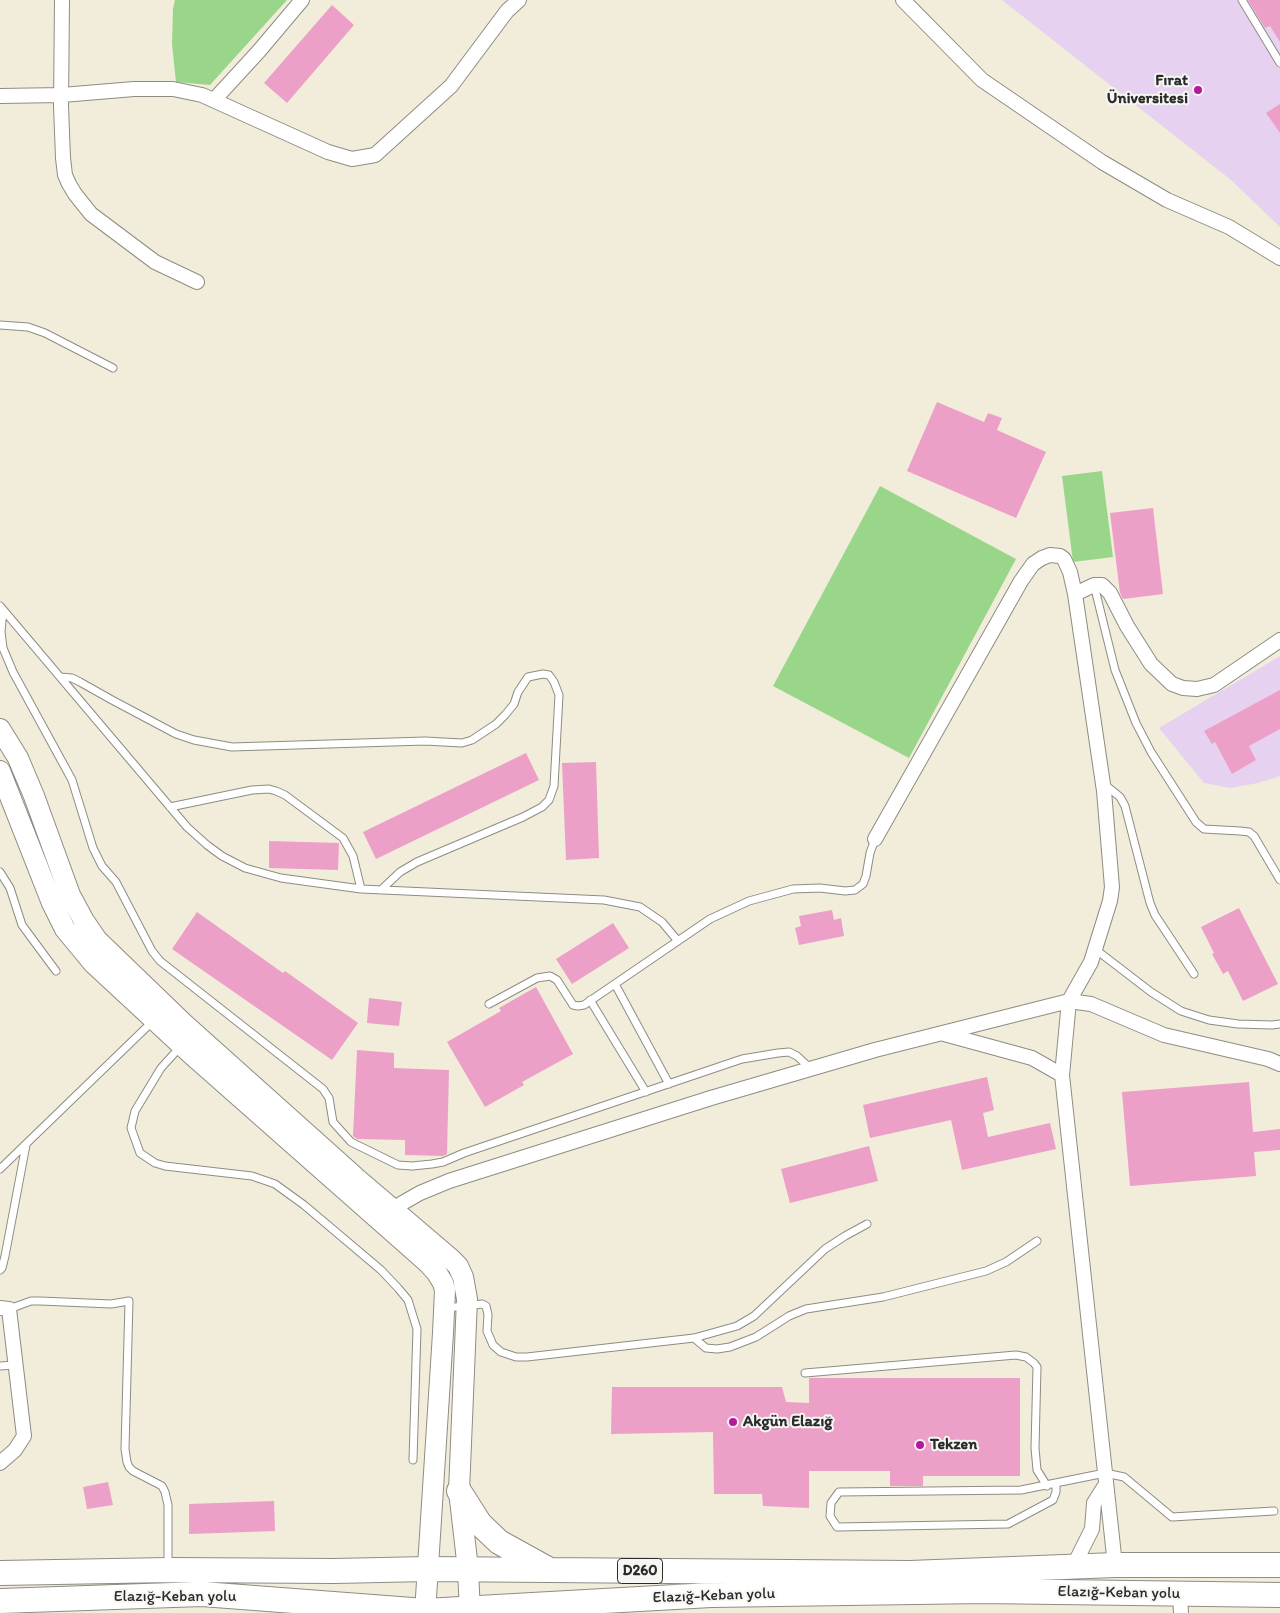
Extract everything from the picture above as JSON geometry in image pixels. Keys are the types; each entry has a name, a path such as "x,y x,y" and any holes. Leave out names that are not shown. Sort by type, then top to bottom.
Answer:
{"highway":[{"path":"459,1491 480,1524 499,1542 550,1570"},
{"name":"Elazığ-Keban yolu","path":"0,1574 168,1570 334,1571 428,1569 910,1573 1115,1565 1280,1565"},
{"name":"Elazığ-Keban yolu","path":"0,1603 202,1594 425,1612 532,1609 731,1595 984,1591 1180,1604 1280,1595"},
{"path":"326,1603 351,1613"}],"main road":[{"path":"0,729 18,758 70,895 84,921 97,940 161,1014"},
{"path":"0,772 52,903 65,929 94,964 161,1014 428,1263 443,1283 445,1290 425,1612"},
{"path":"188,1039 392,1209 458,1266 463,1276 466,1305 459,1491 468,1569 470,1611"}],"street":[{"path":"62,0 63,158 66,175 75,194 91,214 155,262 197,282"},
{"path":"214,100 302,0"},
{"path":"0,96 62,95 134,89 173,89 202,95 328,152 352,159 374,155 451,86 507,5 519,0"},
{"path":"903,0 982,80 1102,162 1167,200 1229,227 1280,258"},
{"path":"875,839 1021,581 1033,564 1042,558 1050,555 1060,556 1064,559 1070,572 1075,594 1103,783 1112,887 1110,901 1091,962 1069,1000 1062,1075 1115,1565"},
{"path":"1075,594 1094,585 1102,585 1110,593 1127,626 1151,664 1172,684 1182,688 1197,689 1214,685 1280,640"},
{"path":"392,1209 420,1193 449,1181 710,1098 875,1050 944,1034 1069,1000 1091,1004 1164,1036 1268,1059 1280,1064"},
{"path":"944,1034 1032,1058 1062,1075"},
{"path":"0,1463 15,1450 24,1436 15,1365 4,1309"},
{"path":"1070,1567 1092,1529 1094,1503 1105,1479"}],"lane":[{"path":"1242,0 1280,63"},
{"path":"0,325 28,327 45,333 113,368"},
{"path":"1094,585 1115,670 1150,752 1196,822 1204,828 1248,832 1254,836 1280,880"},
{"path":"2,608 187,827 222,856 245,868 280,878 361,889 604,900 640,908 662,922 678,941"},
{"path":"2,608 1,632 3,648 13,672 72,780 93,848 102,866 116,882 152,951 160,961 323,1089 329,1098 334,1122 351,1142 398,1165 432,1164 443,1162 464,1153 742,1060 789,1052 798,1056 810,1069"},
{"path":"61,677 72,678 176,734 194,740 232,747 462,742 472,740 496,724 504,716 514,704 518,692 528,676 549,675 554,682 558,695 554,786 549,800 542,807 523,817 417,862 400,872 381,890"},
{"path":"1103,783 1120,797 1125,806 1150,903 1155,915 1194,974"},
{"path":"170,807 252,790 269,789 276,791 285,795 343,838 353,856 361,889"},
{"path":"489,1004 537,978 550,976 557,980 573,1005 584,1004 710,919 749,901 793,889 855,890 863,884 875,839"},
{"path":"0,872 10,888 22,925 56,971"},
{"path":"1095,949 1151,992 1181,1011 1209,1020 1238,1024 1280,1024"},
{"path":"615,984 669,1084"},
{"path":"590,1000 646,1092"},
{"path":"0,1169 161,1014"},
{"path":"188,1039 161,1068 135,1111 131,1128 140,1153 155,1163 165,1166 252,1176 276,1184 381,1270 398,1288 408,1300 417,1329 413,1460"},
{"path":"0,1270 5,1256 26,1144"},
{"path":"444,1308 482,1304 486,1306 488,1310 487,1331 493,1346 501,1352 516,1357 694,1338 737,1326 754,1316 826,1249 867,1224"},
{"path":"694,1338 706,1348 730,1347 756,1337 789,1316 806,1309 883,1296 986,1271 1006,1262 1037,1241"},
{"path":"4,1309 40,1301 111,1304 129,1301 125,1449 129,1467 162,1486 165,1492 168,1505 168,1570"},
{"path":"805,1373 1016,1355 1026,1357 1037,1367 1035,1448 1037,1470 1047,1486"},
{"path":"0,1366 15,1365"},
{"path":"1056,1484 1053,1500 1008,1524 837,1527 830,1516 831,1503 839,1492 1021,1490 1056,1484 1124,1477 1172,1517 1274,1511"}],"shaded area":[{"name":"Fırat Üniversitesi","path":"1002,0 1280,0 1280,227 1231,180"},
{"path":"1280,656 1280,776 1258,783 1230,788 1204,783 1159,728"}],"green space":[{"path":"175,0 287,0 210,85 176,82 172,44"},
{"path":"1102,471 1113,557 1073,562 1062,476"},
{"path":"880,486 1016,559 909,758 773,686"}],"building":[{"path":"1248,0 1280,0 1280,42 1270,26 1265,28"},
{"path":"332,5 354,25 287,103 264,83"},
{"path":"1280,104 1280,133 1266,113"},
{"path":"937,402 984,422 988,413 1002,418 997,430 1046,452 1016,518 907,471"},
{"path":"1153,508 1163,594 1123,599 1120,593 1110,513"},
{"path":"1280,690 1280,729 1249,746 1256,760 1232,774 1215,742 1212,744 1204,731"},
{"path":"526,753 539,780 376,859 363,832"},
{"path":"596,762 599,858 566,860 562,763"},
{"path":"269,841 339,843 338,870 269,868"},
{"path":"1239,908 1278,984 1243,1001 1228,971 1223,974 1201,927"},
{"path":"832,910 834,920 841,918 844,936 799,945 795,928 801,926 799,916"},
{"path":"197,912 358,1023 332,1060 172,949"},
{"path":"613,923 629,948 572,984 556,959"},
{"path":"536,987 573,1054 522,1082 524,1085 485,1107 447,1042 501,1011 499,1008"},
{"path":"369,998 402,1002 399,1026 367,1023"},
{"path":"357,1050 394,1053 394,1068 449,1070 447,1154 443,1156 405,1155 405,1140 357,1139 353,1136"},
{"path":"987,1077 994,1110 983,1113 988,1137 1050,1123 1056,1149 962,1170 951,1120 870,1138 863,1105"},
{"path":"1249,1082 1253,1132 1280,1129 1280,1150 1254,1152 1256,1176 1130,1186 1122,1092"},
{"path":"869,1146 878,1181 790,1203 781,1169"},
{"path":"809,1378 1020,1378 1020,1476 923,1476 923,1486 890,1486 890,1471 809,1471 809,1508 763,1506 762,1494 714,1494 713,1432 611,1434 612,1387 782,1387 786,1402 809,1403"},
{"path":"108,1482 113,1505 87,1509 83,1487"},
{"path":"274,1501 275,1531 189,1534 189,1504"}],"place":[{"name":"Fırat Üniversitesi","path":"1198,90"},
{"name":"Akgün Elazığ","path":"733,1422"},
{"name":"Tekzen","path":"920,1445"}]}
